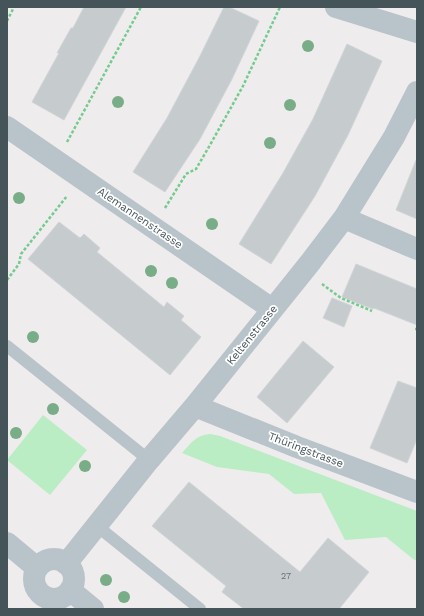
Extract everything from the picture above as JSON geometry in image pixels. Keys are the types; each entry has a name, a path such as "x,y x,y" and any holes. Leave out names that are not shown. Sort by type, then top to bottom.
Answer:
{"street":[{"path":"336,7 417,32"},
{"name":"Keltenstrasse","path":"66,564 149,460 195,406 344,218 394,138 417,92"},
{"name":"Alemannenstrasse","path":"7,128 272,309"},
{"path":"344,218 417,249"},
{"name":"Thüringstrasse","path":"195,406 297,447 417,492"},
{"path":"7,543 37,568"},
{"path":"54,559 66,564 73,574 73,585 66,595 56,599 45,597 34,602 34,577 37,568 42,563 54,559"},
{"path":"70,590 93,609"}],"lane":[{"path":"7,346 149,460"},
{"path":"97,526 200,609"}],"path":[{"path":"7,21 14,7"},
{"path":"57,162 141,7"},
{"path":"153,227 186,174 196,169 210,146 244,86 280,7"},
{"path":"7,280 19,264 21,254 67,195"},
{"path":"316,280 341,298 372,311"}],"green space":[{"path":"43,415 87,450 50,495 7,460"},
{"path":"210,434 220,436 417,511 417,561 386,537 345,540 321,493 294,494 269,474 217,467 182,453 197,438"}],"building":[{"path":"84,7 126,7 64,120 32,102 59,53 57,53"},
{"path":"224,7 229,7 259,21 232,79 200,139 165,192 133,172 167,118"},
{"path":"347,44 382,61 348,135 315,196 271,264 239,244 283,173 313,119"},
{"path":"417,160 417,219 396,210"},
{"path":"59,222 80,238 84,234 100,248 97,252 164,307 167,302 184,316 181,320 201,337 170,375 28,259"},
{"path":"356,264 417,289 417,325 342,297"},
{"path":"332,298 352,306 344,327 323,318"},
{"path":"303,341 334,367 287,423 257,397"},
{"path":"398,381 417,388 417,439 407,463 370,448"},
{"path":"189,482 300,572 328,538 369,572 339,609 244,609 222,592 226,586 152,526"}]}
